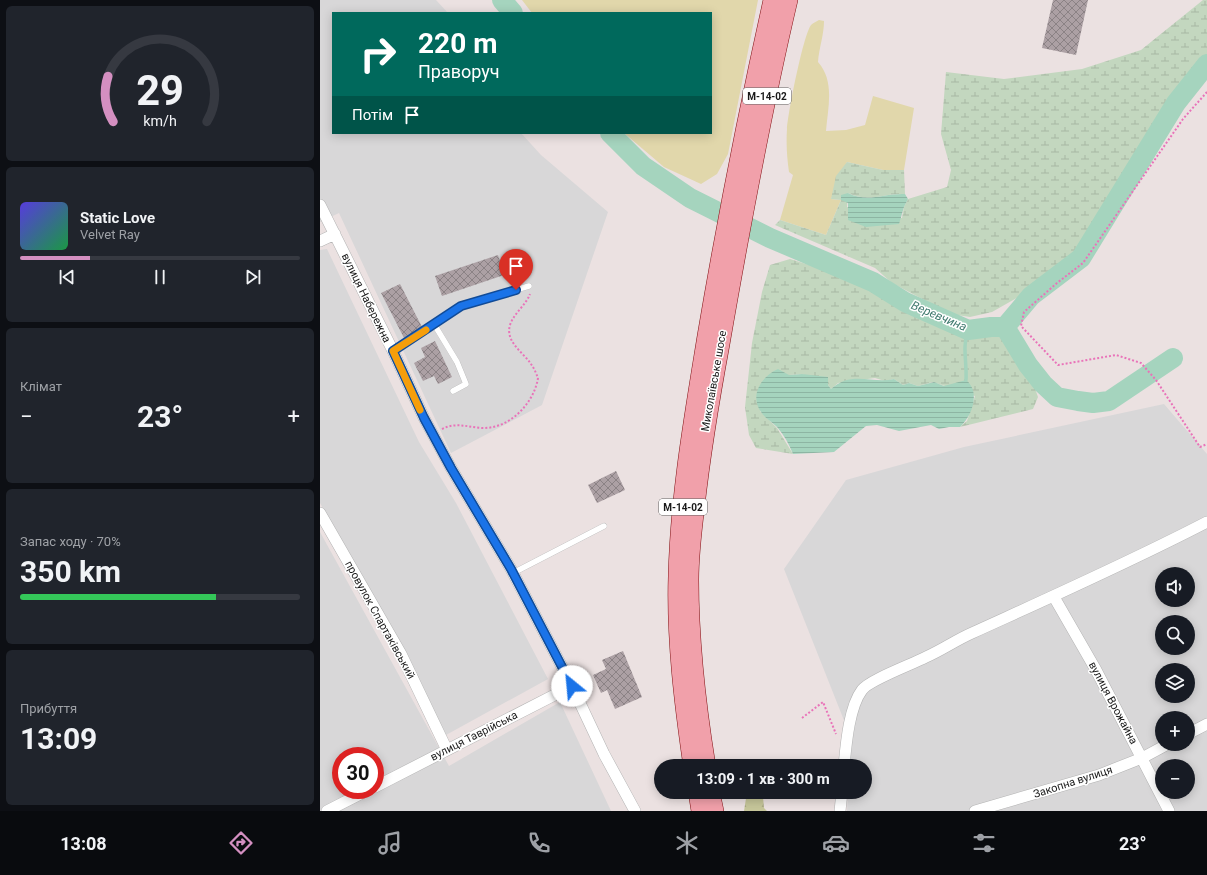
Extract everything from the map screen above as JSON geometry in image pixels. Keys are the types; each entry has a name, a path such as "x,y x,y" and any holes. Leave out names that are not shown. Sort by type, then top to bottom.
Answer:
{"main road":[{"name":"Миколаївське шосе","path":"691,759 678,640 677,576 688,441 720,250 772,0"},
{"name":"Миколаївське шосе","path":"706,759 693,653 690,577 703,442 735,261 767,94 790,0"},
{"path":"698,799 700,811"},
{"path":"713,799 715,811"}],"street":[{"name":"вулиця Набережна","path":"320,205 433,434 513,573 572,686 604,754 635,811"},
{"path":"320,241 335,234"},
{"name":"провулок Спартаківський","path":"320,513 401,654 447,750"},
{"path":"845,759 855,703 862,689 892,672 927,657 970,634 1054,597 1207,522"},
{"name":"вулиця Врожайна","path":"1054,597 1096,670 1169,811"},
{"name":"вулиця Таврійська","path":"384,782 572,686"},
{"path":"1195,730 1207,724"},
{"name":"Закопна вулиця","path":"975,811 1099,775 1142,758 1155,751"},
{"path":"327,811 350,799"},
{"path":"840,811 841,799"}],"lane":[{"path":"393,351 461,306 529,286"},
{"path":"434,324 457,362 466,384 453,391"},
{"path":"513,573 604,526"}],"path":[{"path":"1207,92 1183,119 1083,263 1056,283 1024,312 1021,326 1058,365 1116,355 1140,363 1156,380 1200,447 1207,444"},
{"path":"433,434 448,426 492,427 503,423 523,409 533,396 538,378 532,365 512,342 510,334 510,325 528,300 530,293 529,286"},
{"path":"802,718 823,702 837,736"}],"shaded area":[{"path":"320,0 436,0 447,12 332,12 332,134 522,134 541,155 608,212 542,405 451,453 339,213 320,222"},
{"path":"522,0 758,0 728,154 717,174 701,184 664,167 625,134 712,134 712,12 531,12"},
{"path":"819,20 824,21 818,62 827,77 829,86 826,131 846,130 865,125 873,96 914,108 904,170 883,170 847,162 831,199 841,200 826,235 780,220 793,175 789,172 787,156 787,129 793,92 800,59 808,32 811,25"},
{"path":"848,193 862,197 905,194 908,199 899,224 866,227 848,220 848,203 841,200 841,195"},
{"path":"327,249 419,442 456,503 548,679 446,735 320,503 320,250"},
{"path":"778,369 789,375 802,374 828,377 828,385 831,389 839,383 854,379 894,379 903,385 909,383 918,386 934,382 944,386 966,380 971,385 973,391 973,404 968,417 960,427 939,429 931,425 899,431 877,425 866,426 834,452 793,454 780,430 761,412 756,399 762,381"},
{"path":"1164,404 1207,454 1207,811 847,811 848,799 872,799 872,759 850,759 851,738 784,569 846,480 964,447"},
{"path":"320,532 449,766 560,702 611,811 320,811"}],"green space":[{"path":"1203,0 1207,0 1207,67 1178,109 1099,235 1027,292 992,312 970,317 951,314 892,283 875,268 775,225 780,220 826,235 841,200 831,199 836,176 847,162 883,170 904,170 905,194 863,197 848,193 847,207 902,218 904,207 908,199 947,187 951,170 941,134 946,72 1004,79 1082,69 1141,50"},
{"path":"790,259 851,278 935,325 956,334 972,336 984,330 996,330 1002,335 1031,377 1038,397 1033,409 960,427 967,421 975,396 933,382 918,386 909,383 903,385 894,379 885,381 875,378 838,383 831,389 828,385 802,374 789,375 760,411 777,428 793,454 756,448 749,435 745,407 752,343 762,292 770,265"},
{"path":"746,799 763,799 764,808 767,811 744,811"}],"building":[{"path":"1053,0 1088,0 1076,55 1042,48"},
{"path":"498,255 504,275 442,296 435,276"},
{"path":"400,284 422,327 404,338 381,293"},
{"path":"435,341 452,377 438,384 434,376 423,381 414,363 425,357 421,348"},
{"path":"616,471 625,490 597,503 588,485"},
{"path":"623,651 642,697 615,709 607,690 601,693 593,675 606,669 602,660"}],"waterway":[{"name":"Веревчина","path":"502,0 512,12"},
{"name":"Веревчина","path":"611,134 643,166 690,198 770,238 873,282 905,302 968,330 1005,327 1031,296 1081,258 1176,103 1207,64"},
{"path":"1005,327 1028,365 1043,384 1057,397 1078,401 1093,403 1109,401 1173,358"},
{"path":"966,380 965,342 968,330"}],"slow traffic":[{"path":"420,410 393,351 404,346 426,330"}],"route":[{"path":"516,290 461,306 404,346 393,351 424,418 451,468 511,569 572,686"}]}
